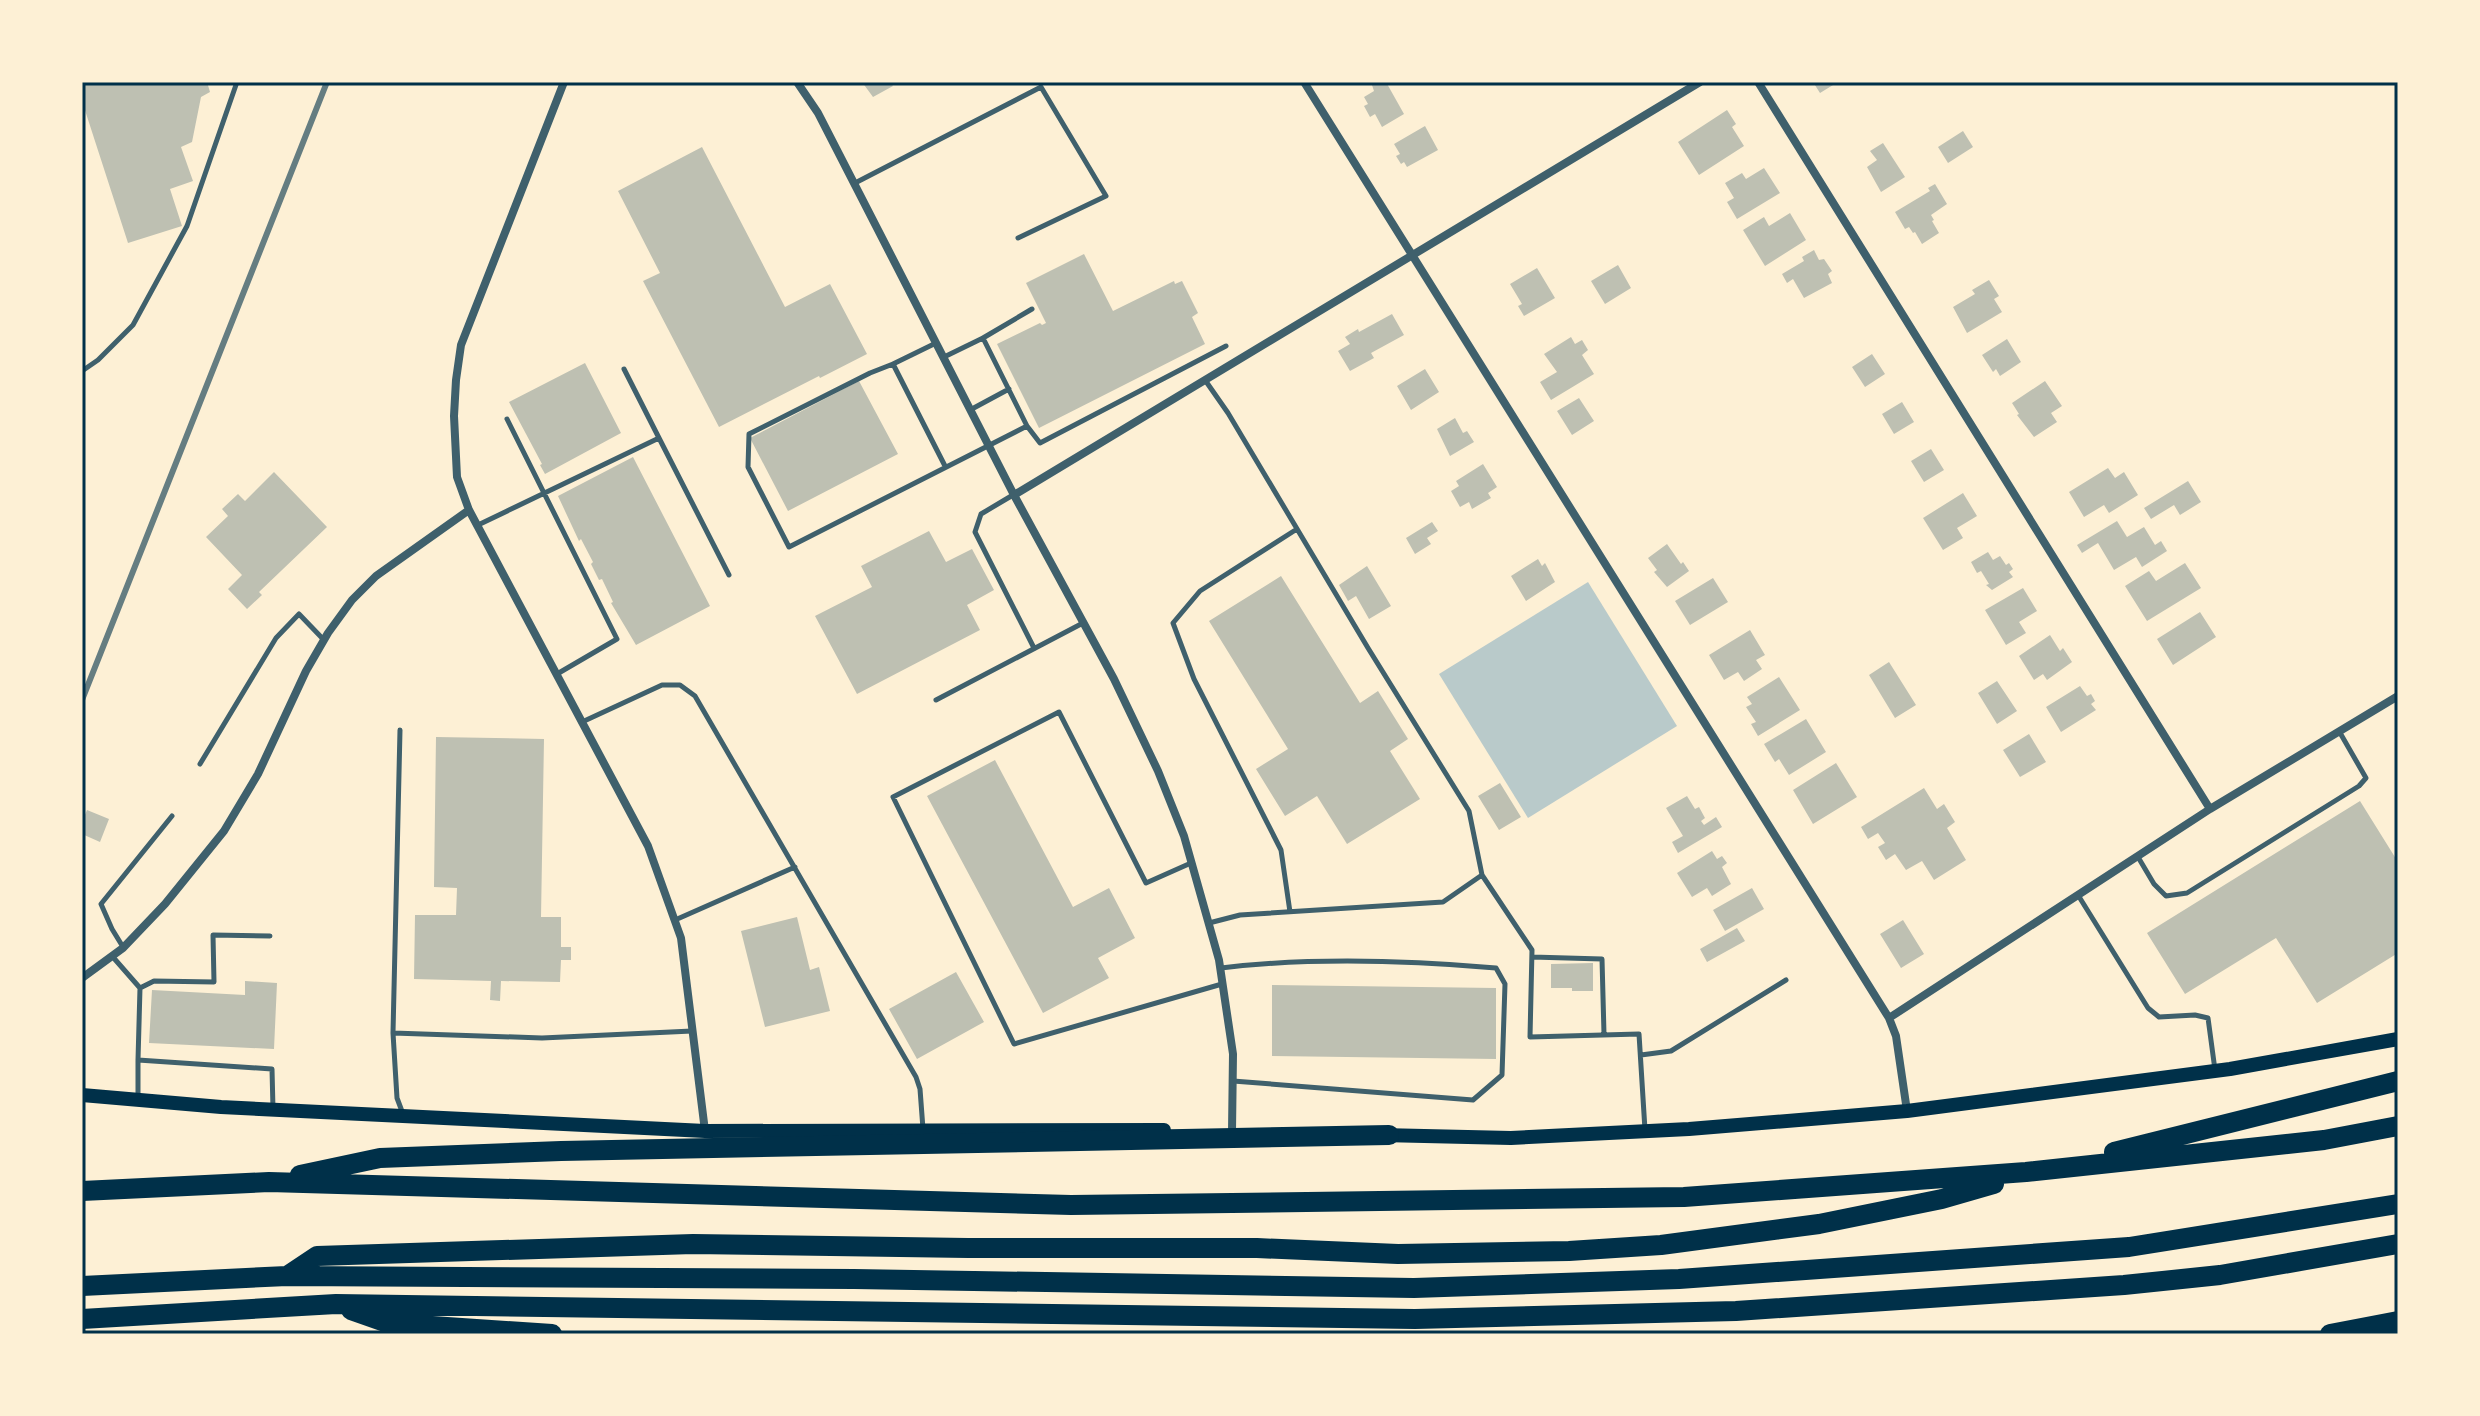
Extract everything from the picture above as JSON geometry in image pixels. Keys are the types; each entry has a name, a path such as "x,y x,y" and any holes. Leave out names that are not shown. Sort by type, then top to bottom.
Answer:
{"highway":[{"path":"287,1276 317,1256 693,1244 1257,1248 1398,1254 1661,1245 1819,1224 1942,1199 2065,1164 2398,1081"},
{"path":"82,1191 269,1182 1071,1205 1684,1197 2026,1172 2324,1140 2398,1126"},
{"path":"269,1182 380,1158 577,1150 1389,1135"},
{"path":"82,1286 287,1276 854,1279 1414,1288 1632,1281 2129,1247 2398,1204"},
{"path":"82,1319 336,1304 1399,1319 1736,1311 2124,1285 2220,1275 2398,1244"},
{"path":"336,1304 388,1323 552,1334"},
{"path":"2330,1334 2398,1321"}],"main road":[{"path":"84,1093 274,1110 705,1131 1232,1131 1511,1138 1907,1111 2215,1071 2398,1039"}],"street":[{"path":"564,82 461,345 454,416 457,477 469,510 648,846 681,938 705,1131"},
{"path":"797,82 818,113 1014,495 1114,679 1158,771 1192,862 1220,969 1233,1054 1232,1131"},
{"path":"1304,82 1889,1018 1896,1036 1907,1111"},
{"path":"1014,495 1700,82"},
{"path":"1758,82 2210,809"},
{"path":"82,978 123,948 165,904 224,831 258,774 306,671 352,600 376,576 469,510"},
{"path":"1889,1018 2210,809 2398,696"}],"lane":[{"path":"82,371 98,360 133,325 187,226 237,82"},
{"path":"854,184 1041,87 1106,196 1018,238"},
{"path":"944,357 1032,309"},
{"path":"983,338 1027,426 1040,443 1226,346"},
{"path":"936,343 749,434 748,467 789,547 1027,426"},
{"path":"893,364 945,466"},
{"path":"624,369 729,575"},
{"path":"1205,380 1469,811 1482,875 1532,950 1530,1037 1639,1034 1645,1131"},
{"path":"970,410 1009,389"},
{"path":"507,419 617,639 556,674"},
{"path":"477,525 659,438"},
{"path":"1014,495 981,514 975,532 1034,648"},
{"path":"1290,912 1281,850 1194,679 1173,623 1200,591 1297,529"},
{"path":"200,764 276,638 299,614 324,640"},
{"path":"936,700 1084,623"},
{"path":"582,722 662,685 680,685 695,696 916,1077 923,1130"},
{"path":"1192,862 1146,883 1059,712 893,797 1014,1044 1222,984"},
{"path":"400,730 393,1033 397,1098 404,1116"},
{"path":"2138,856 2154,884 2166,896 2187,893 2359,786 2366,778 2339,731"},
{"path":"123,948 101,904 172,816"},
{"path":"674,920 795,867"},
{"path":"1209,923 1240,915 1443,902 1482,875"},
{"path":"2078,895 2148,1008 2159,1017 2195,1015 2208,1018 2215,1071"},
{"path":"140,988 154,981 214,982 213,935 270,936"},
{"path":"112,956 140,988 138,1100"},
{"path":"1532,957 1602,959 1604,1034"},
{"path":"1220,969 1268,962 1447,964 1496,968 1505,984 1502,1075 1473,1100 1233,1081"},
{"path":"1641,1055 1671,1051 1786,980"},
{"path":"393,1033 542,1038 693,1031"},
{"path":"138,1060 272,1069 274,1110"}],"shaded area":[{"path":"1588,582 1677,726 1528,818 1439,674"}],"building":[{"path":"82,82 207,82 210,92 201,97 192,142 181,147 193,181 170,189 182,226 128,243 82,101"},
{"path":"862,82 890,82 893,86 873,97"},
{"path":"1371,82 1386,82 1404,114 1382,127 1375,114 1370,117 1364,106 1368,104 1364,97 1374,91"},
{"path":"1813,82 1838,82 1820,93"},
{"path":"1727,110 1736,124 1732,127 1744,146 1699,175 1678,142"},
{"path":"1425,126 1438,150 1407,167 1404,162 1401,164 1394,144"},
{"path":"1963,131 1973,147 1948,163 1938,147"},
{"path":"1883,143 1905,177 1881,192 1867,167 1877,160 1870,151"},
{"path":"702,147 785,307 830,284 867,354 719,427 643,281 660,273 618,191"},
{"path":"1764,168 1780,193 1737,219 1727,202 1734,198 1725,183 1742,173 1746,179"},
{"path":"1935,184 1947,204 1931,215 1939,233 1922,244 1915,232 1909,227 1905,229 1895,212 1930,191 1928,188"},
{"path":"1790,213 1806,240 1765,266 1743,230 1764,217 1769,226"},
{"path":"1814,250 1819,260 1824,259 1832,271 1828,274 1832,283 1804,298 1793,279 1787,283 1782,274 1804,261 1802,257"},
{"path":"1084,254 1113,311 1174,281 1175,284 1182,281 1198,313 1192,317 1205,344 1039,428 997,344 1046,323 1026,283"},
{"path":"1618,265 1631,288 1605,304 1591,281"},
{"path":"1537,268 1555,298 1524,316 1518,306 1522,304 1510,284"},
{"path":"1989,280 1999,296 1994,299 2002,312 1967,333 1953,307 1975,294 1972,290"},
{"path":"1392,314 1404,335 1371,353 1374,358 1350,371 1338,351 1350,344 1345,337"},
{"path":"1571,337 1575,344 1582,340 1588,350 1582,355 1594,374 1551,400 1540,382 1557,372 1544,354"},
{"path":"2007,339 2021,362 2000,376 1996,369 1993,372 1982,355"},
{"path":"1872,354 1885,374 1865,387 1852,367"},
{"path":"585,363 621,433 545,474 509,402"},
{"path":"1425,369 1439,392 1411,410 1397,386"},
{"path":"859,381 898,454 788,511 750,438"},
{"path":"2045,381 2062,406 2051,413 2057,422 2034,437 2012,403"},
{"path":"1579,398 1594,421 1572,435 1557,411"},
{"path":"1902,402 1914,422 1894,434 1882,414"},
{"path":"1455,418 1463,433 1467,431 1474,442 1450,456 1437,429"},
{"path":"1931,449 1944,470 1924,482 1911,461"},
{"path":"633,457 710,606 636,645 611,603 602,579 599,580 591,564 593,562 581,539 579,541 558,496"},
{"path":"1483,464 1497,487 1488,493 1491,498 1472,509 1469,502 1460,507 1451,491 1459,486 1456,481"},
{"path":"2108,468 2115,478 2124,472 2138,495 2109,513 2104,505 2084,517 2069,492"},
{"path":"274,472 327,527 259,592 262,595 247,609 228,589 242,575 206,537 228,516 222,509 238,494 245,501"},
{"path":"2188,481 2201,502 2180,515 2174,505 2151,519 2144,508"},
{"path":"1963,493 1977,516 1957,528 1963,538 1943,550 1923,518"},
{"path":"2117,521 2127,537 2144,527 2155,545 2161,541 2167,551 2142,567 2136,557 2114,570 2098,543 2082,553 2077,545"},
{"path":"1432,522 1438,531 1427,538 1431,544 1415,554 1406,538"},
{"path":"929,531 946,562 972,549 994,590 967,605 980,630 857,694 815,616 872,587 861,566"},
{"path":"1667,544 1689,571 1667,587 1654,572 1657,570 1648,558"},
{"path":"1988,552 1993,560 2000,556 2013,569 2009,572 2013,577 1992,590 1986,585 1989,584 1981,571 1977,573 1971,562"},
{"path":"1538,559 1542,566 1545,563 1555,582 1526,601 1511,576"},
{"path":"2185,563 2201,588 2147,621 2125,586 2149,571 2156,581"},
{"path":"1367,566 1391,606 1369,619 1356,596 1348,601 1339,585"},
{"path":"1281,576 1360,703 1378,691 1408,739 1390,751 1420,799 1347,844 1317,796 1285,816 1256,769 1288,749 1209,621"},
{"path":"1713,578 1728,602 1690,625 1675,601"},
{"path":"2023,588 2037,611 2019,622 2026,633 2006,645 1985,610"},
{"path":"2200,612 2216,637 2173,665 2157,639"},
{"path":"1750,630 1765,655 1756,660 1762,669 1744,681 1738,672 1724,680 1709,655"},
{"path":"2050,635 2072,662 2047,680 2043,674 2034,680 2019,656"},
{"path":"1889,662 1916,705 1895,718 1869,675"},
{"path":"1779,677 1800,710 1758,736 1751,724 1756,722 1746,707 1752,704 1747,697"},
{"path":"1997,681 2017,711 1997,724 1978,693"},
{"path":"2080,686 2087,696 2091,694 2095,701 2091,704 2096,710 2061,732 2046,707"},
{"path":"1806,719 1826,752 1789,775 1779,759 1775,762 1764,744"},
{"path":"2029,734 2046,762 2020,777 2003,750"},
{"path":"436,737 544,739 541,917 561,917 561,947 571,947 571,960 561,960 560,982 501,981 500,1001 490,1000 491,981 414,979 415,915 456,915 457,888 434,887"},
{"path":"995,760 1073,907 1109,888 1135,938 1098,958 1109,978 1043,1013 927,796"},
{"path":"1836,763 1857,797 1813,824 1793,790"},
{"path":"1500,783 1521,817 1499,830 1478,796"},
{"path":"1924,788 1937,809 1944,804 1955,822 1947,828 1966,860 1934,880 1922,861 1906,870 1895,854 1886,860 1878,847 1885,843 1878,833 1868,839 1861,827"},
{"path":"1687,796 1695,809 1699,807 1705,818 1701,821 1704,825 1716,817 1722,827 1678,853 1672,842 1683,836 1666,808"},
{"path":"2360,801 2398,862 2398,953 2317,1003 2276,938 2185,994 2147,933"},
{"path":"87,810 109,819 100,842 82,834 82,822"},
{"path":"1712,851 1717,859 1722,856 1727,863 1722,867 1731,884 1712,896 1707,888 1692,897 1677,873"},
{"path":"1752,888 1764,909 1725,931 1713,910"},
{"path":"797,917 810,970 819,967 830,1011 765,1027 741,931"},
{"path":"1903,920 1924,954 1901,968 1880,934"},
{"path":"1737,928 1745,941 1707,962 1700,949"},
{"path":"1593,963 1593,991 1551,988 1551,964"},
{"path":"956,972 984,1022 917,1059 889,1009"},
{"path":"245,981 277,983 274,1049 149,1043 152,990 245,995"},
{"path":"1272,985 1496,988 1496,1059 1272,1056"}],"railway":[{"path":"82,700 327,82"}]}
